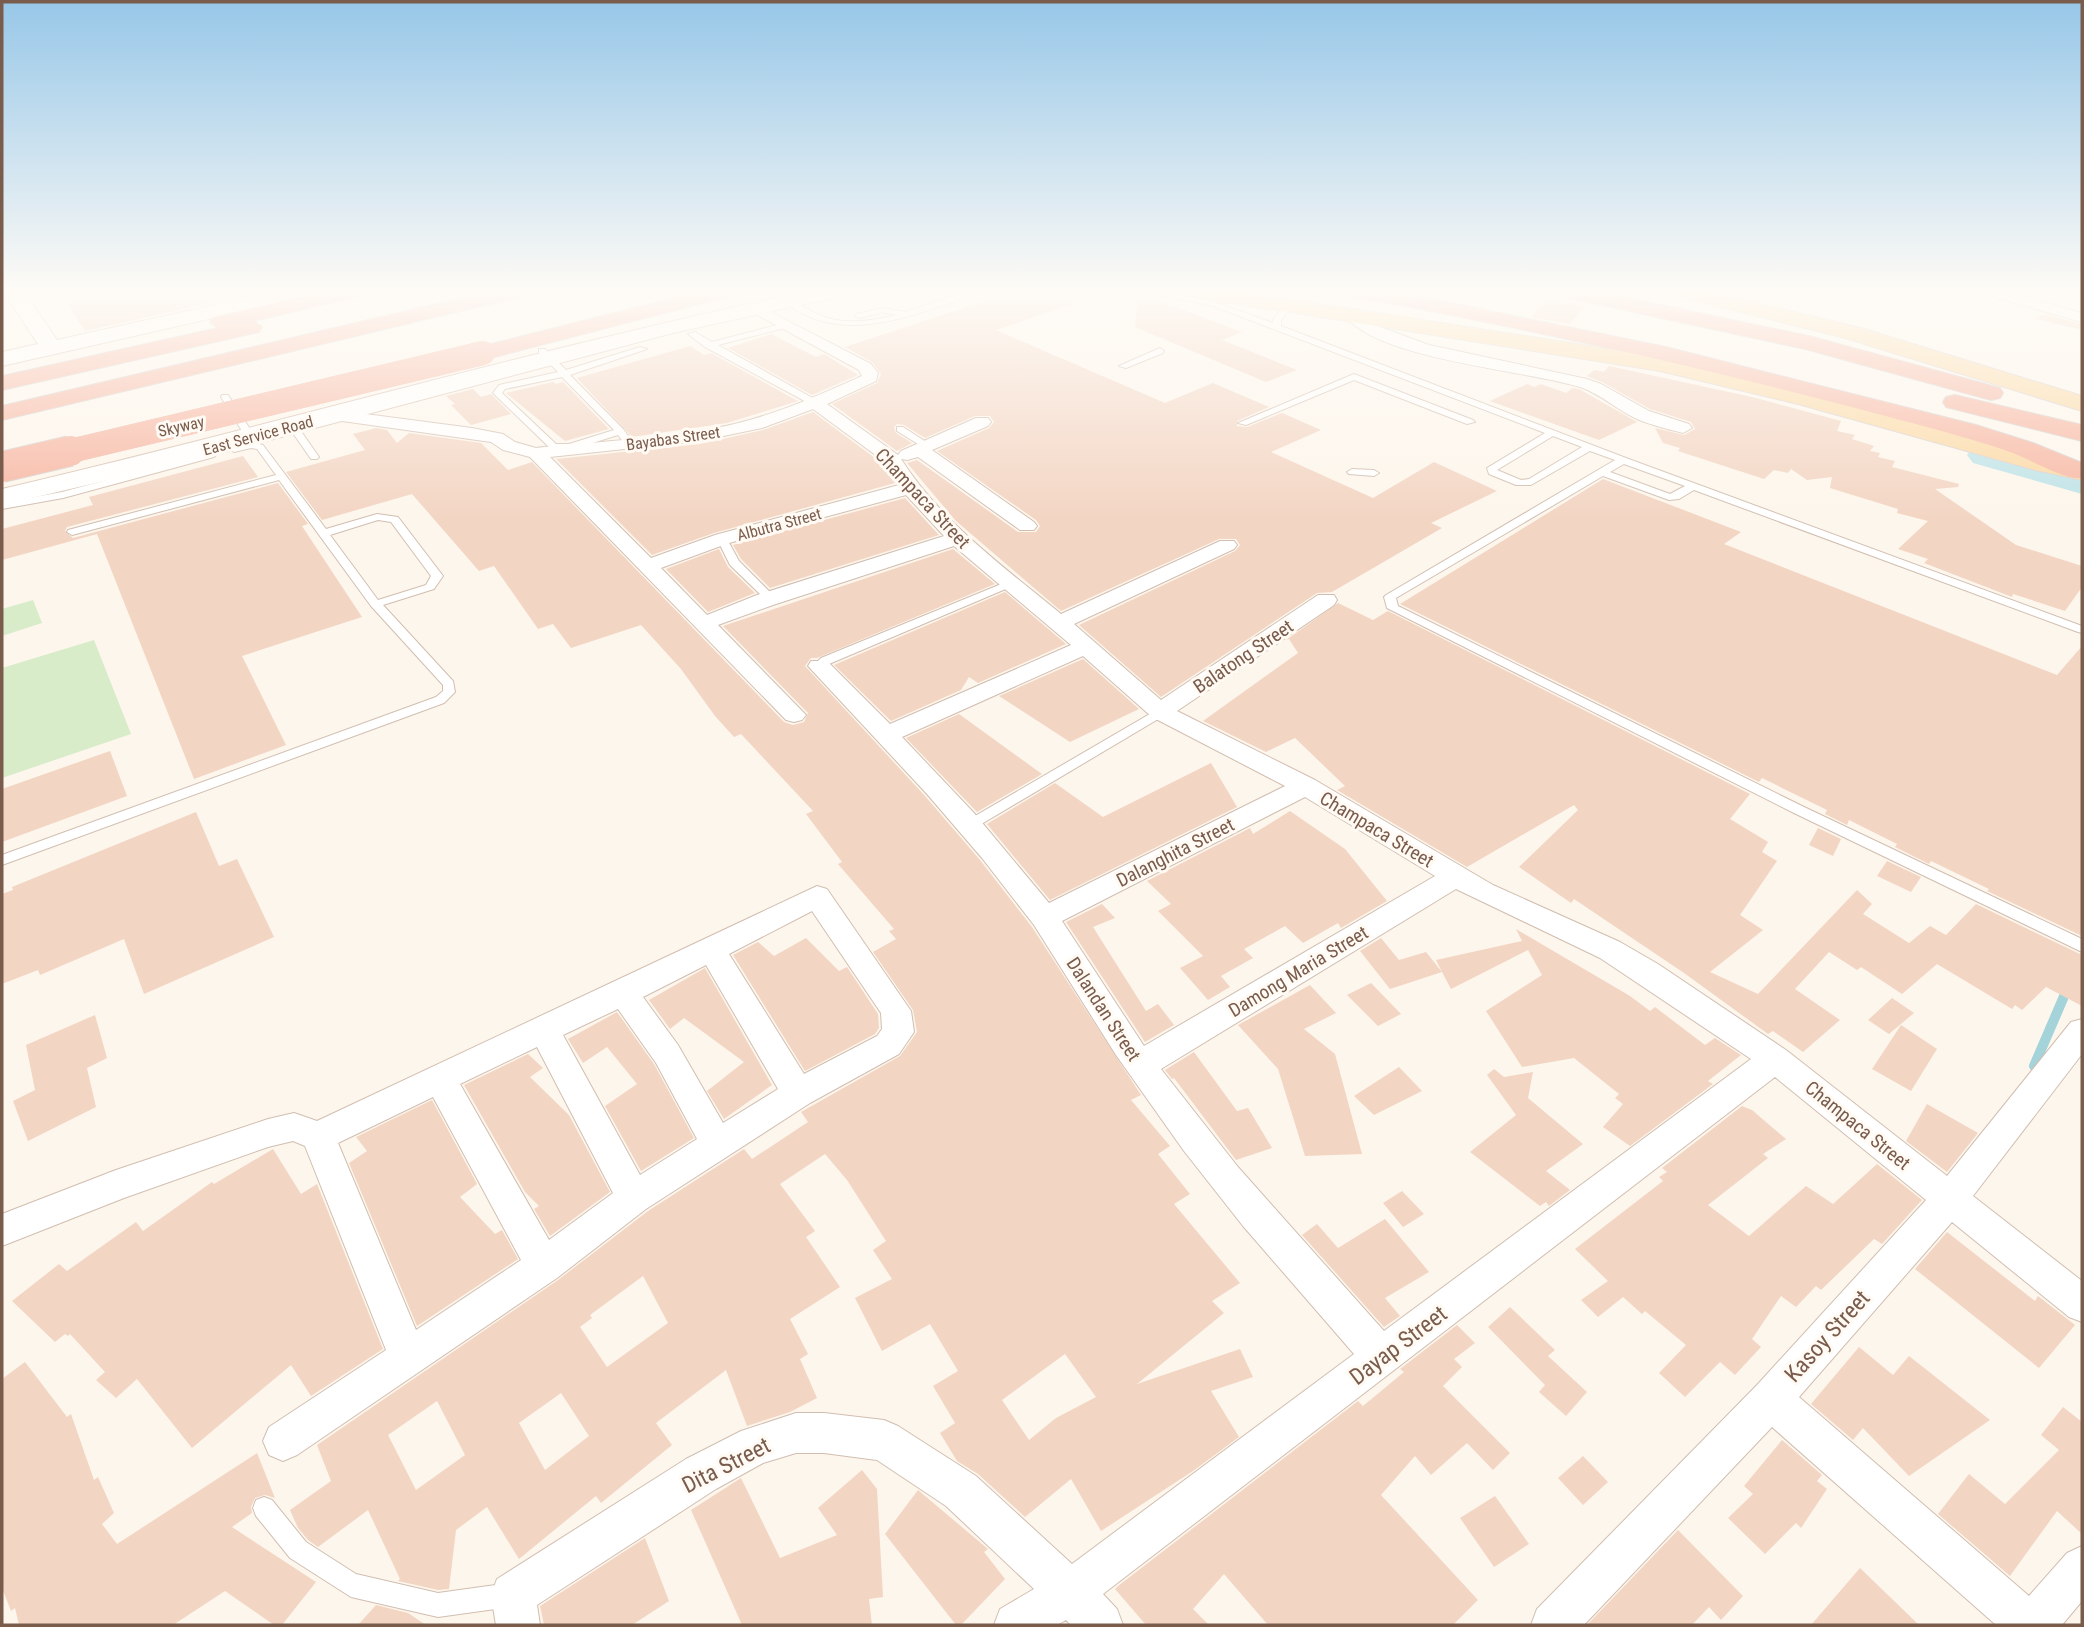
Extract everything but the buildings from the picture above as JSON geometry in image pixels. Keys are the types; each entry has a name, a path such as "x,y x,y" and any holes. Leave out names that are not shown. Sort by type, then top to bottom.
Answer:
{"highway":[{"path":"2,373 30,367"},
{"path":"2,383 69,367"},
{"path":"2,398 137,367"},
{"path":"2,413 198,367"},
{"name":"Skyway","path":"2,453 392,367"},
{"name":"Skyway","path":"2,467 402,367"},
{"path":"1722,367 2000,441 2081,471"},
{"path":"1794,367 2082,433"},
{"path":"1897,367 1988,392 2082,423"},
{"path":"1953,367 2013,383"}],"main road":[{"name":"East Service Road","path":"2,488 245,429 524,367"},
{"name":"East Service Road","path":"2,497 34,479 293,426 527,367"},
{"path":"1673,367 1817,402 2044,464 2081,471"},
{"path":"1962,367 2082,404"}],"street":[{"name":"Bayabas Street","path":"335,415 472,433 497,438 509,446 536,453 625,438 699,436 744,426 815,403 870,378 870,373 865,367"},
{"path":"1503,367 1581,382 1595,387 1643,415 1683,428"},
{"name":"Champaca Street","path":"815,403 892,459 910,488 957,538 1059,622 1160,712 1306,786 1483,892 1610,950 1647,972 1775,1059 2082,1304"},
{"path":"892,459 925,449 982,422"},
{"path":"925,449 1027,526"},
{"path":"536,453 794,715"},
{"name":"Albutra Street","path":"649,566 722,540 910,488"},
{"path":"705,623 771,598 957,538"},
{"path":"1059,622 1227,545"},
{"name":"Balatong Street","path":"1160,712 1326,600"},
{"path":"886,735 1086,648"},
{"name":"Dalandan Street","path":"819,666 968,826 1044,918 1140,1065 1263,1223 1382,1357"},
{"name":"Dalanghita Street","path":"1044,918 1306,786"},
{"name":"Damong Maria Street","path":"1140,1065 1456,876"},
{"path":"2,1230 116,1185 268,1133 294,1128 318,1136 484,1057 545,1032 817,897 895,1011 898,1032 888,1045 798,1093 634,1198 544,1266 283,1441"},
{"path":"712,951 798,1093"},
{"path":"623,993 667,1054 718,1145"},
{"name":"Kasoy Street","path":"1553,1625 1771,1399 1950,1199 2082,1031"},
{"path":"545,1032 634,1198"},
{"name":"Dayap Street","path":"1016,1625 1070,1592 1775,1059"},
{"path":"440,1079 544,1266"},
{"path":"318,1136 408,1357"},
{"path":"1771,1399 2031,1625 2082,1568"},
{"name":"Dita Street","path":"516,1610 701,1474 755,1445 785,1436 815,1433 884,1440 961,1491 1070,1592 1101,1625"}],"lane":[{"path":"540,367 496,393 554,447 625,438"},
{"path":"557,367 625,438"},
{"name":"Champaca Street","path":"748,367 815,403"},
{"path":"1243,424 1374,367"},
{"path":"1378,367 2082,630"},
{"path":"1354,377 1470,422"},
{"path":"225,397 245,429"},
{"path":"293,426 314,457"},
{"path":"900,429 914,435 925,449"},
{"path":"1552,433 1492,468 1492,472 1520,483 1531,482 1589,447"},
{"path":"2,506 63,495 251,445 260,447 375,604 449,684 449,692 440,700 2,860"},
{"path":"1623,460 1390,597 1394,608 1799,810 2082,946"},
{"path":"1352,472 1374,473"},
{"path":"1603,473 1669,497 1675,497 1693,486"},
{"path":"72,532 280,477"},
{"path":"322,534 377,517 394,519 437,576 430,587 375,604"},
{"path":"722,540 734,563 771,598"},
{"path":"819,666 825,661 1011,583"},
{"path":"968,826 1160,712"},
{"path":"264,1508 298,1550 352,1584 439,1605 516,1610"}],"green space":[{"path":"33,600 42,623 2,636 2,609"},
{"path":"94,640 131,734 2,778 2,668"}],"waterway":[{"path":"1986,455 2082,482"},
{"path":"2034,1066 2068,987"}]}
